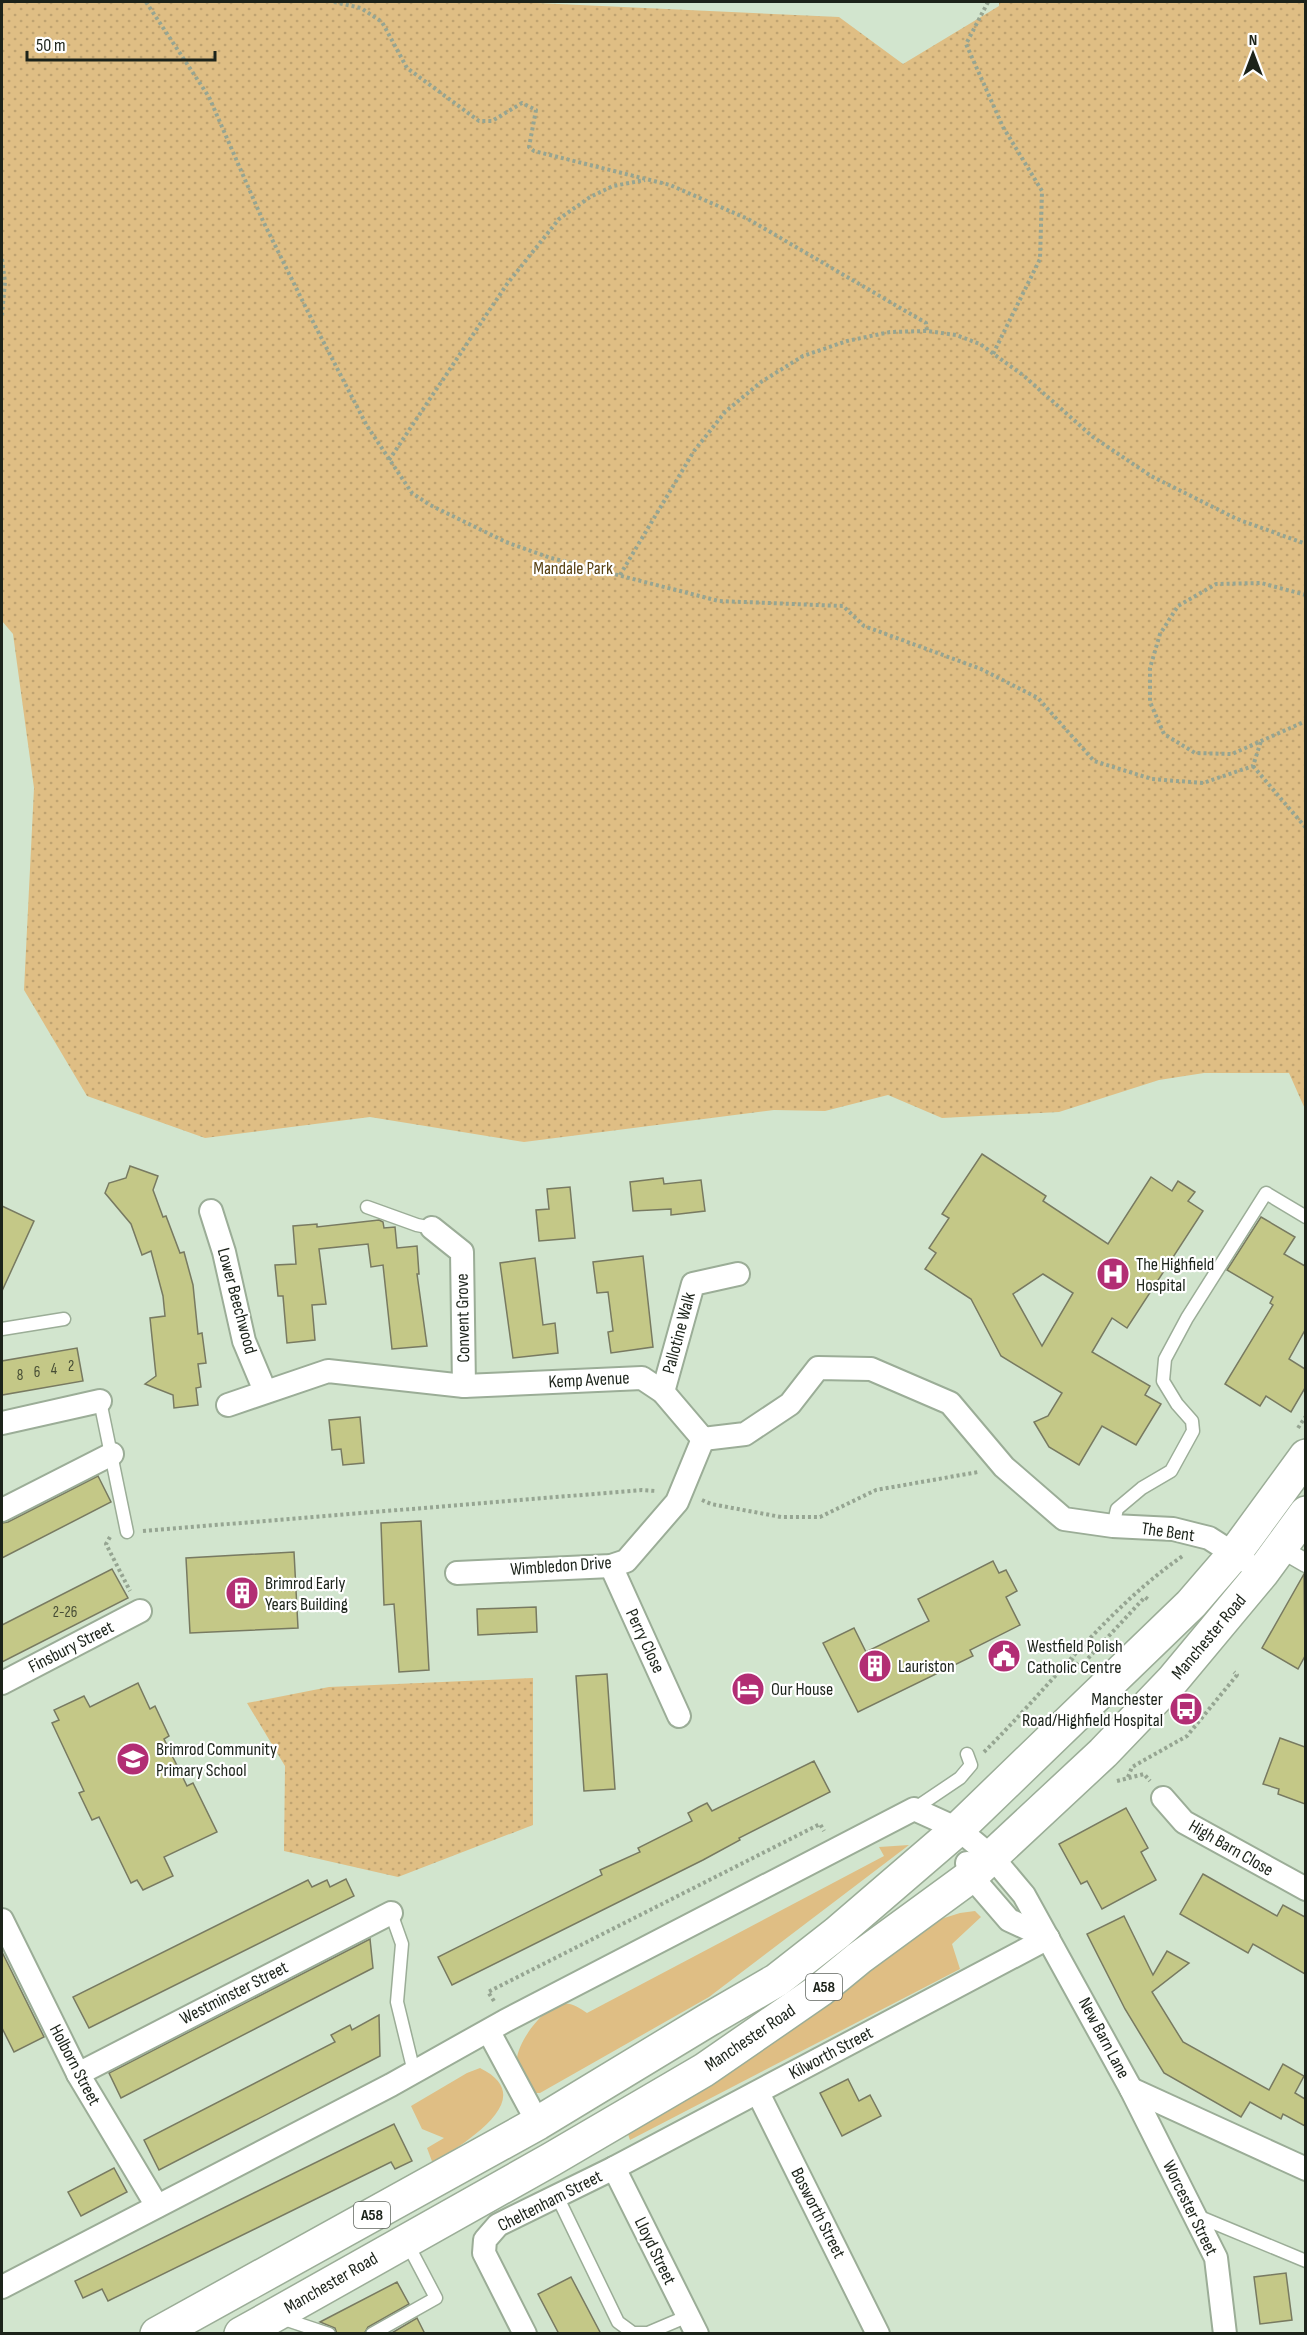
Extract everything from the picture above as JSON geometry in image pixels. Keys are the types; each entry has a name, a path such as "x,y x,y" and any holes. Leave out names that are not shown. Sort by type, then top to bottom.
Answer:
{"highway":[{"name":"Manchester Road","path":"157,2334 538,2124 708,2019 777,1980 837,1934 958,1829 1191,1604 1222,1546 1305,1456"},
{"name":"Manchester Road","path":"241,2334 552,2159 704,2070 820,1990 981,1866 1089,1766 1172,1681 1282,1561 1305,1513"}],"street":[{"name":"Lower Beechwood","path":"211,1211 224,1252 244,1341 265,1391"},
{"name":"Convent Grove","path":"432,1228 462,1252 464,1386"},
{"name":"Pallotine Walk","path":"663,1392 693,1284 738,1274"},
{"path":"703,1439 745,1434 790,1404 818,1368 871,1369 950,1403 1004,1467"},
{"name":"Kemp Avenue","path":"228,1405 328,1371 464,1386 642,1378 663,1392 703,1439"},
{"path":"2,1423 100,1401"},
{"name":"Wimbledon Drive","path":"457,1573 611,1566 626,1561 677,1502 703,1439"},
{"path":"2,1510 112,1454"},
{"name":"The Bent","path":"1004,1467 1064,1519 1113,1526 1173,1529 1222,1546 1282,1561"},
{"name":"Perry Close","path":"611,1566 680,1716"},
{"name":"Finsbury Street","path":"2,1683 140,1611"},
{"name":"High Barn Close","path":"1163,1798 1184,1822 1305,1889"},
{"path":"2,2287 914,1809 958,1829"},
{"name":"New Barn Lane","path":"958,1829 981,1866 1024,1895 1131,2089 1305,2169"},
{"name":"Westminster Street","path":"78,2074 391,1913"},
{"name":"Holborn Street","path":"2,1920 78,2074 157,2206"},
{"name":"Kilworth Street","path":"614,2168 1048,1938"},
{"path":"489,2032 538,2124"},
{"name":"Worcester Street","path":"1131,2089 1216,2258 1225,2334"},
{"name":"Bosworth Street","path":"758,2093 878,2334"},
{"name":"Cheltenham Street","path":"525,2334 484,2253 485,2240 498,2224 614,2168"},
{"name":"Lloyd Street","path":"614,2168 692,2325"}],"lane":[{"path":"1113,1526 1117,1509 1142,1488 1172,1471 1193,1431 1192,1421 1177,1404 1163,1381 1164,1359 1187,1318 1266,1193 1305,1217"},
{"path":"367,1207 432,1228"},
{"path":"2,1329 64,1319"},
{"path":"100,1401 128,1532"},
{"path":"914,1809 960,1778 969,1760"},
{"path":"391,1913 402,1944 397,2002 414,2072"},
{"path":"556,2196 618,2322 633,2333 648,2333 692,2325"},
{"path":"1194,2214 1305,2261"},
{"path":"372,2334 436,2298 406,2240"},
{"path":"273,2316 328,2334"}],"path":[{"path":"146,2 209,97 262,221 362,416 412,493 430,505 506,542 551,558 719,601 843,606 864,627 981,669 1038,698 1094,761 1152,779 1203,783 1253,766"},
{"path":"334,2 361,8 382,22 407,68 479,121 492,121 522,103 536,110 529,139 529,147 534,151 670,185 748,219 926,323 927,331"},
{"path":"988,2 966,44 1003,128 1042,191 1040,259 993,354"},
{"path":"389,460 507,284 559,219 590,197 614,186 650,180"},
{"path":"2,259 6,282 2,315"},
{"path":"620,575 694,451 725,412 761,382 803,356 847,341 890,332 927,331 956,335 980,344 1024,376 1093,437 1151,476 1237,519 1305,544"},
{"path":"1305,595 1261,583 1216,584 1178,606 1160,634 1150,668 1150,702 1164,734 1195,753 1232,754 1305,721"},
{"path":"1253,766 1261,741"},
{"path":"1253,766 1305,828"},
{"path":"140,1611 106,1544 109,1537 128,1532 642,1490 682,1493 711,1504 781,1517 820,1517 876,1490 1004,1467"},
{"path":"969,1760 1024,1713 1071,1659 1142,1588 1166,1568 1222,1546"},
{"path":"1071,1659 1080,1667 1145,1597 1149,1600"},
{"path":"1128,1778 1132,1767 1187,1736 1237,1675 1234,1672"},
{"path":"1109,1783 1144,1774 1163,1798"},
{"path":"488,1992 820,1824"}],"green space":[{"name":"Mandale Park","path":"2,2 515,2 839,17 903,64 999,6 999,2 1305,2 1305,1109 1289,1073 1204,1073 1159,1080 1059,1112 942,1118 888,1095 825,1111 774,1110 524,1142 370,1117 205,1138 87,1096 24,990 34,788 13,634 2,621"},
{"path":"533,1678 533,1825 398,1877 284,1851 285,1766 247,1703 329,1687"},
{"path":"909,1845 709,1997 540,2093 532,2093 518,2068 518,2053 526,2035 547,2011 561,2004 568,2004 587,2013 884,1856 879,1847"},
{"path":"975,1911 981,1917 952,1944 960,1969 630,2140 627,2131 842,1991 941,1919"},
{"path":"480,2068 497,2080 503,2093 500,2107 491,2120 477,2133 433,2164 427,2148 444,2138 422,2129 411,2106 467,2073"}],"building":[{"path":"982,1154 1046,1196 1043,1201 1108,1244 1151,1177 1172,1191 1178,1181 1195,1192 1188,1201 1203,1211 1127,1328 1112,1318 1092,1352 1150,1386 1145,1395 1161,1404 1136,1445 1102,1426 1079,1465 1049,1447 1034,1422 1048,1416 1062,1393 1001,1356 971,1299 925,1269 936,1253 929,1248 949,1218 942,1214","holes":["1043,1274 1073,1293 1042,1346 1013,1294"]},
{"path":"130,1166 158,1176 153,1190 180,1253 184,1252 193,1285 198,1334 202,1333 206,1363 198,1364 201,1387 196,1388 198,1405 174,1408 173,1395 145,1384 156,1376 150,1318 165,1316 163,1296 151,1251 142,1255 131,1224 105,1193 109,1183 126,1178"},
{"path":"663,1178 664,1184 701,1180 705,1211 671,1215 671,1209 633,1211 630,1182"},
{"path":"570,1187 575,1238 539,1241 536,1210 549,1209 547,1189"},
{"path":"2,1206 34,1221 2,1291"},
{"path":"1261,1217 1295,1237 1284,1254 1305,1266 1305,1330 1289,1359 1305,1369 1305,1388 1291,1412 1266,1396 1260,1406 1225,1384 1273,1305 1270,1303 1273,1297 1227,1270"},
{"path":"379,1220 383,1222 384,1228 395,1227 397,1248 417,1246 419,1274 417,1274 427,1346 392,1349 383,1265 371,1267 368,1244 319,1249 326,1304 312,1305 315,1340 287,1343 283,1296 278,1296 275,1265 296,1264 293,1226 317,1224 317,1227"},
{"path":"643,1256 653,1347 611,1353 608,1332 613,1331 608,1292 597,1293 593,1262"},
{"path":"535,1258 543,1325 555,1323 558,1353 513,1358 500,1263"},
{"path":"77,1348 83,1381 2,1395 2,1361"},
{"path":"360,1417 364,1463 343,1465 341,1449 332,1450 329,1420"},
{"path":"98,1476 111,1502 2,1558 2,1523"},
{"path":"421,1521 429,1670 399,1672 394,1604 384,1605 381,1523"},
{"name":"Brimrod Early Years Building","path":"294,1552 298,1628 190,1633 186,1558"},
{"path":"993,1561 999,1573 1006,1570 1017,1591 1006,1597 1020,1625 970,1650 973,1656 858,1712 823,1643 854,1628 866,1652 929,1621 918,1599"},
{"path":"112,1569 128,1598 2,1662 2,1625"},
{"path":"1304,1574 1305,1656 1298,1669 1262,1648"},
{"path":"536,1607 537,1632 478,1635 477,1609"},
{"path":"607,1674 615,1789 584,1791 576,1676"},
{"path":"138,1683 150,1709 155,1706 169,1736 164,1739 187,1786 193,1783 217,1832 164,1857 173,1876 143,1890 137,1880 131,1883 99,1817 92,1820 79,1793 84,1791 52,1723 59,1720 54,1710 84,1696 90,1707"},
{"path":"1280,1738 1305,1747 1305,1804 1278,1794 1279,1789 1263,1784"},
{"path":"814,1761 830,1792 739,1838 740,1840 703,1860 452,1985 438,1957 602,1875 600,1870 640,1852 638,1848 692,1821 688,1813 699,1807 707,1803 712,1811"},
{"path":"1126,1808 1148,1848 1141,1852 1156,1880 1102,1909 1087,1881 1081,1884 1059,1844"},
{"path":"1203,1874 1277,1916 1283,1905 1305,1917 1305,1974 1253,1944 1248,1953 1180,1914"},
{"path":"346,1879 354,1896 89,2028 73,1997 308,1880 312,1887 327,1880 330,1887"},
{"path":"1124,1916 1153,1975 1167,1951 1189,1963 1152,1992 1183,2042 1269,2090 1283,2064 1304,2076 1295,2093 1305,2099 1305,2126 1283,2114 1281,2119 1250,2102 1241,2117 1164,2073 1125,2009 1087,1934"},
{"path":"370,1939 373,1968 121,2098 109,2073"},
{"path":"2,1952 44,2037 14,2052 2,2028"},
{"path":"379,2015 380,2056 159,2170 144,2140 335,2042 331,2035 350,2025 352,2030"},
{"path":"848,2079 859,2101 870,2095 881,2116 842,2136 820,2093"},
{"path":"394,2124 412,2161 395,2169 391,2162 108,2301 102,2289 83,2298 75,2281"},
{"path":"114,2168 127,2192 81,2216 68,2192"},
{"path":"1286,2273 1292,2320 1260,2324 1254,2277"},
{"path":"571,2277 601,2334 559,2334 538,2294"},
{"path":"397,2282 409,2304 368,2327 364,2334 337,2334 335,2328 320,2322"},
{"path":"417,2318 425,2334 390,2334"}],"place":[{"name":"The Highfield Hospital","path":"1113,1274"},
{"name":"Brimrod Early Years Building","path":"242,1593"},
{"name":"Westfield Polish Catholic Centre","path":"1004,1656"},
{"name":"Lauriston","path":"875,1666"},
{"name":"Our House","path":"748,1689"},
{"name":"Manchester Road/Highfield Hospital","path":"1186,1709"},
{"name":"Brimrod Community Primary School","path":"133,1759"}]}
